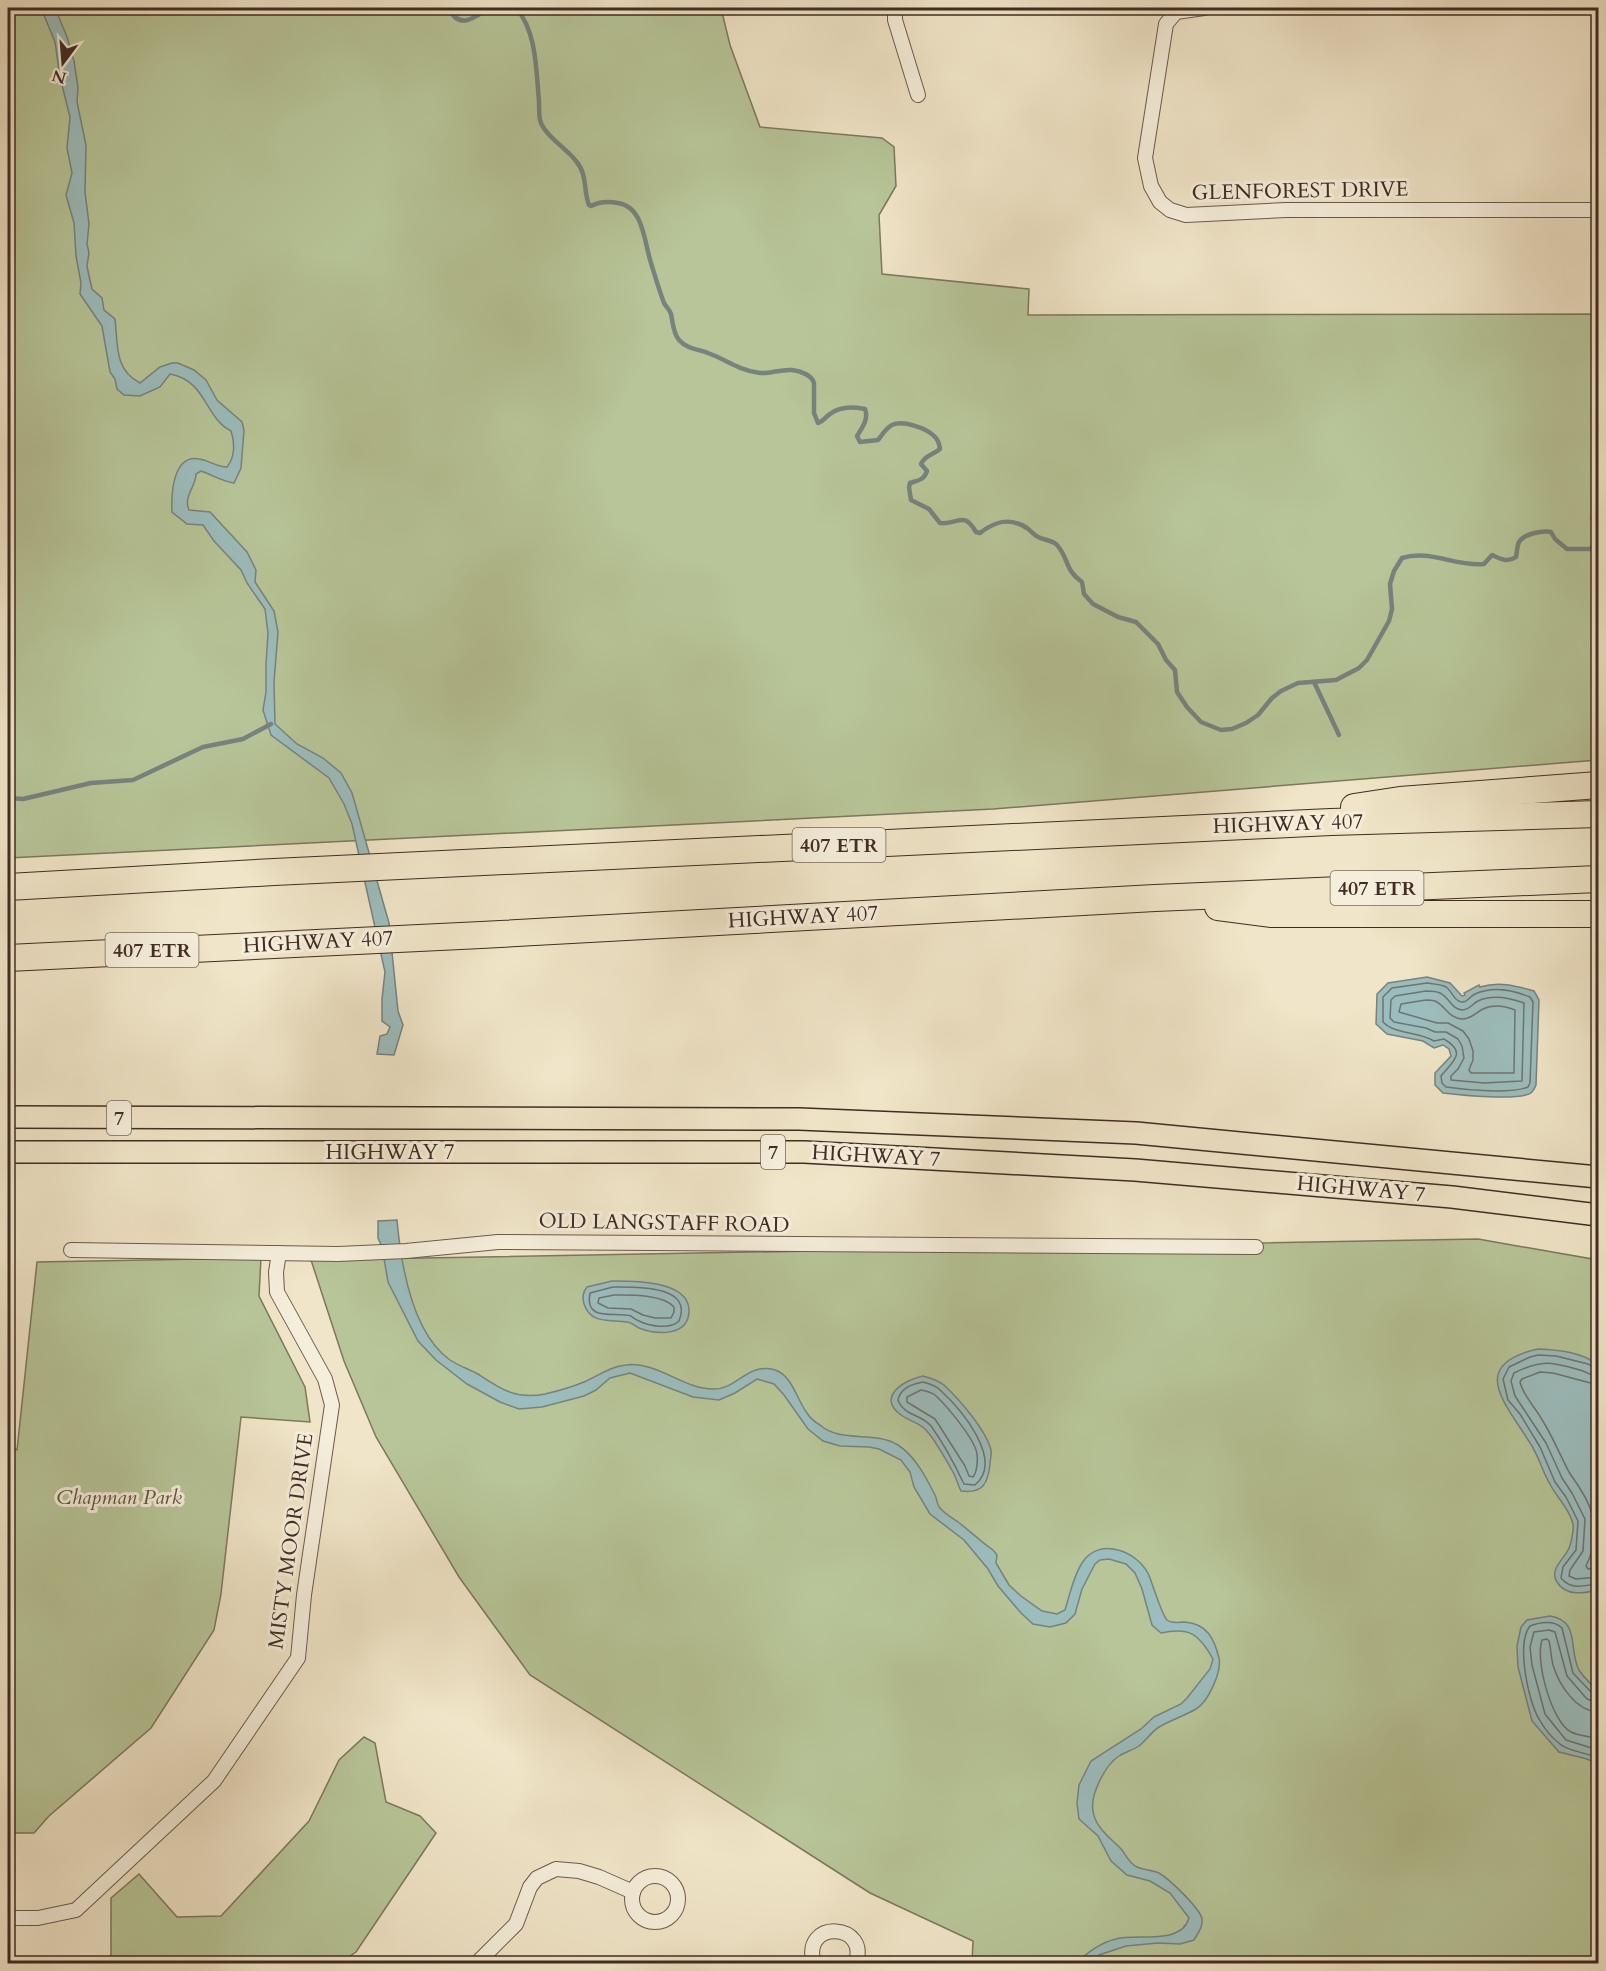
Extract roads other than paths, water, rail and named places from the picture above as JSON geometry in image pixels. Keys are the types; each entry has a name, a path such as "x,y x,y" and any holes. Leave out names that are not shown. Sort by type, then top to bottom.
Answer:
{"highway":[{"path":"1218,827 1400,800 1599,785"},
{"name":"HIGHWAY 407","path":"8,887 274,872 1343,821 1599,814"},
{"name":"HIGHWAY 407","path":"8,958 1155,898 1599,879"},
{"path":"1155,898 1272,914 1599,914"}],"main road":[{"name":"HIGHWAY 7","path":"8,1117 800,1119 1136,1133 1599,1177"},
{"name":"HIGHWAY 7","path":"8,1152 804,1152 1135,1170 1452,1197 1599,1215"}],"street":[{"path":"895,8 896,20 918,95"},
{"name":"GLENFOREST DRIVE","path":"1204,8 1176,12 1166,24 1161,49 1144,158 1151,186 1160,202 1170,210 1186,215 1286,210 1599,210"},
{"name":"OLD LANGSTAFF ROAD","path":"71,1250 338,1254 406,1251 498,1242 1256,1247"},
{"name":"MISTY MOOR DRIVE","path":"8,1917 38,1918 76,1910 214,1781 298,1658 304,1595 332,1405 325,1379 277,1292 276,1272 279,1253"},
{"path":"476,1964 516,1924 530,1887 537,1878 556,1869 579,1871 633,1892"},
{"path":"814,1964 812,1949 815,1942 820,1936 834,1930 841,1931 853,1939 858,1953 855,1964"}],"water":[{"path":"41,8 55,8 74,61 78,88 77,102 86,145 85,192 89,224 87,266 92,289 102,298 104,310 115,319 121,364 132,378 140,383 160,367 172,363 178,363 194,370 206,380 217,400 242,422 244,430 241,468 234,483 201,471 196,474 188,500 189,510 210,512 247,552 256,570 255,582 274,611 278,632 274,682 275,724 297,744 323,758 341,773 352,793 389,923 398,1011 403,1025 394,1055 377,1054 380,1036 387,1034 390,1027 382,1021 385,972 352,824 329,778 271,735 263,710 266,692 268,633 265,609 241,570 214,541 203,525 187,524 172,512 173,486 179,469 190,459 199,459 227,467 234,450 231,431 215,417 198,391 182,378 170,374 160,387 140,396 124,395 117,389 115,379 110,372 102,326 80,294 81,283 76,256 74,223 66,195 72,173 67,148 70,117 60,77 55,42"},
{"path":"1427,977 1450,983 1462,996 1479,985 1480,987 1494,984 1508,985 1534,991 1539,1000 1536,1085 1531,1093 1502,1097 1443,1093 1435,1085 1435,1073 1451,1056 1449,1049 1443,1045 1434,1048 1423,1041 1387,1034 1376,1024 1377,994 1388,983"},
{"path":"397,1220 406,1277 426,1333 450,1360 502,1389 526,1396 545,1394 575,1386 610,1369 626,1365 648,1367 691,1385 713,1389 729,1385 757,1370 775,1370 790,1382 803,1408 816,1423 838,1434 889,1441 904,1450 924,1474 940,1508 993,1550 997,1555 996,1563 1009,1585 1042,1611 1057,1614 1065,1610 1076,1574 1089,1555 1099,1550 1119,1550 1138,1561 1150,1578 1167,1620 1193,1623 1204,1629 1212,1638 1219,1658 1218,1671 1201,1705 1159,1727 1139,1746 1114,1760 1096,1789 1093,1811 1100,1828 1122,1850 1132,1864 1159,1873 1196,1908 1202,1922 1194,1940 1180,1944 1158,1943 1126,1946 1099,1955 1089,1963 1077,1963 1095,1948 1111,1940 1168,1935 1184,1927 1189,1918 1170,1893 1150,1881 1127,1875 1111,1861 1098,1836 1079,1819 1077,1803 1079,1785 1091,1761 1141,1729 1154,1717 1181,1704 1210,1669 1213,1659 1193,1634 1179,1631 1161,1633 1152,1625 1142,1589 1135,1573 1126,1564 1109,1559 1100,1560 1095,1564 1082,1589 1075,1614 1066,1623 1050,1627 1033,1624 998,1586 988,1569 964,1540 930,1514 914,1487 910,1472 901,1460 879,1449 840,1446 823,1441 808,1429 774,1384 757,1379 719,1400 693,1397 630,1373 610,1378 596,1390 584,1396 542,1407 519,1409 500,1402 467,1384 436,1360 418,1341 388,1282 382,1247 378,1238 378,1221"},
{"path":"612,1281 645,1282 669,1287 686,1299 689,1309 688,1318 684,1325 671,1332 655,1332 639,1328 628,1322 596,1318 587,1311 584,1304 585,1291 587,1287"},
{"path":"1538,1349 1578,1354 1598,1365 1598,1590 1582,1593 1570,1592 1561,1587 1555,1578 1556,1569 1571,1541 1573,1527 1571,1519 1533,1448 1503,1401 1498,1388 1498,1376 1503,1365 1516,1356"},
{"path":"923,1376 944,1385 984,1433 991,1452 989,1471 986,1482 975,1491 961,1491 955,1476 926,1430 901,1415 891,1402 895,1390 901,1385"},
{"path":"1550,1616 1560,1619 1570,1630 1579,1670 1598,1691 1598,1764 1559,1752 1532,1721 1518,1667 1517,1646 1521,1627 1527,1620"}],"waterway":[{"path":"449,8 453,15 462,20 473,18 489,8"},
{"path":"516,8 532,40 542,125 580,166 589,205 604,202 618,203 627,206 638,218 660,293 679,340 689,347 752,372 792,370 805,374 814,383 814,413 818,423 843,408 865,409 866,420 857,436 860,442 878,440 892,425 902,423 930,433 937,439 940,449 921,464 927,471 924,476 910,483 911,500 929,509 940,523 964,520 980,533 997,523 1015,522 1038,537 1056,544 1072,573 1082,582 1084,594 1093,604 1118,617 1136,622 1158,644 1166,660 1175,670 1177,692 1201,722 1221,730 1232,729 1258,715 1281,691 1298,683 1336,680 1359,668 1367,660 1389,621 1392,609 1390,584 1394,571 1402,558 1423,556 1474,564 1484,564 1492,555 1510,560 1516,557 1521,539 1543,532 1551,532 1555,539 1567,549 1590,549 1598,541 1597,527 1592,518 1598,507"},
{"path":"1314,682 1339,735"},
{"path":"8,798 23,799 91,783 133,780 203,747 243,739 271,724"}],"park label":[{"name":"Chapman Park","path":"119,1497"}]}
